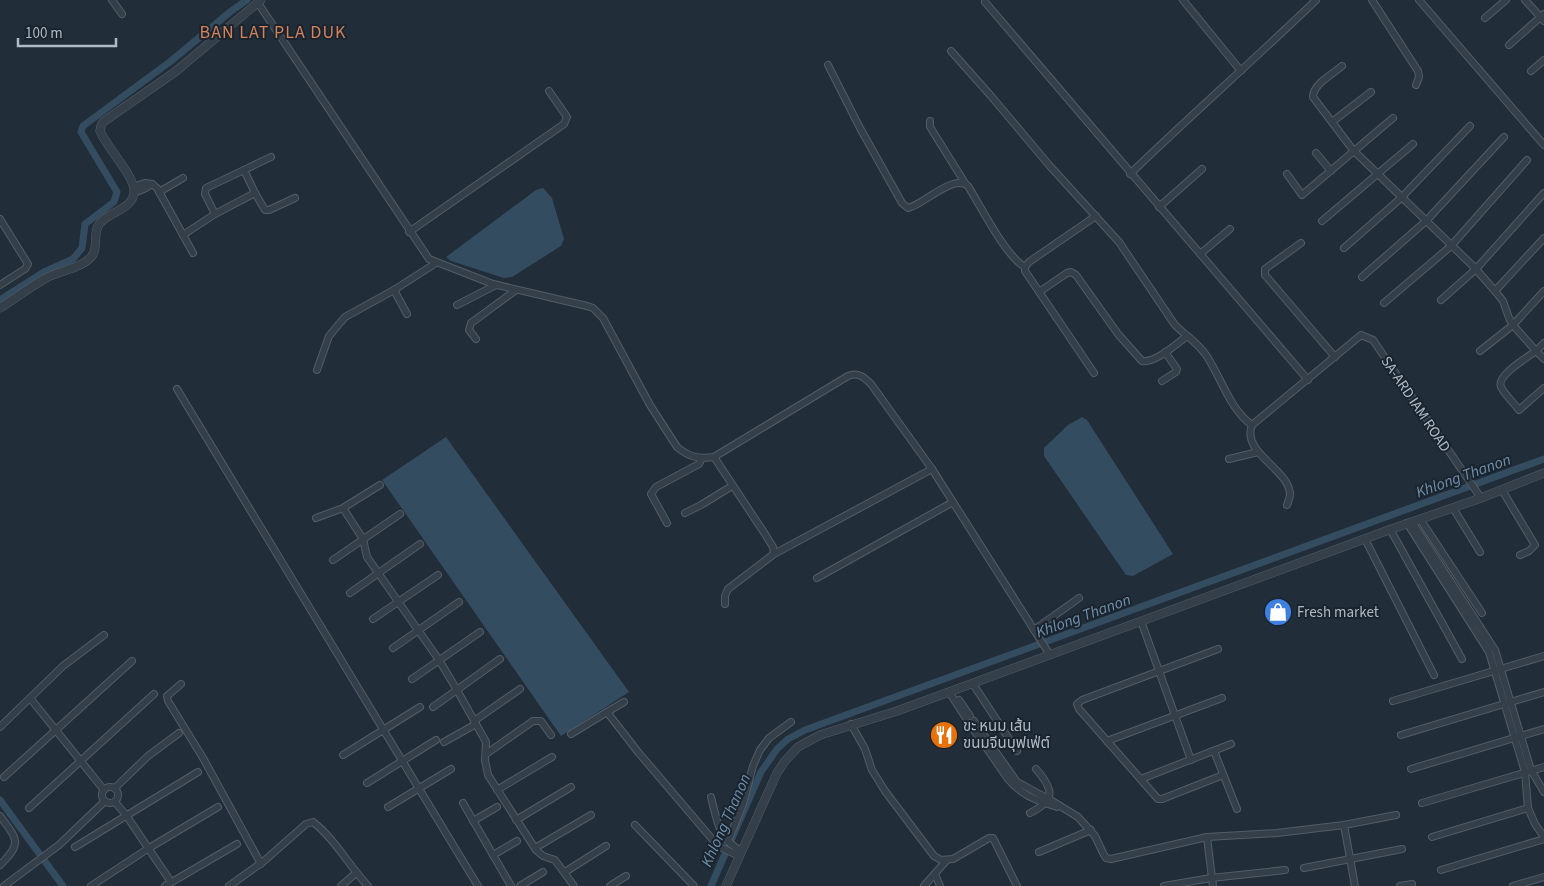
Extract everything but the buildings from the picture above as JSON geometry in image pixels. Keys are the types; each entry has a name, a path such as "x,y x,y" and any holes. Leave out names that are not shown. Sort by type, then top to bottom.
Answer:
{"street":[{"path":"112,0 122,14"},
{"path":"1183,0 1240,71"},
{"path":"1130,174 1194,112 1316,0"},
{"path":"1372,0 1418,71 1419,77 1416,85"},
{"path":"1419,0 1544,145"},
{"path":"1485,18 1506,0"},
{"path":"1509,45 1543,17 1525,0"},
{"path":"0,308 40,282 91,257 94,253 95,235 99,224 128,204 133,190 102,136 100,131 103,122 174,72 259,1 428,259 496,285 587,306 598,312 650,405 677,447 691,457 714,457 853,374 864,377 932,469 1048,652"},
{"path":"985,2 1108,144 1130,174 1308,380"},
{"path":"950,51 1049,165 1120,242 1175,325 1187,336 1195,340 1240,415 1252,426"},
{"path":"1531,71 1544,60"},
{"path":"828,65 902,204 911,208 955,182 965,183"},
{"path":"1342,66 1316,87 1313,97 1354,152 1476,269 1495,290 1503,301 1513,325 1544,359"},
{"path":"409,232 564,124 567,117 549,91"},
{"path":"1332,122 1371,92"},
{"path":"1287,174 1302,195 1393,118"},
{"path":"930,120 930,127 1009,252 1025,267 1025,271 1094,373"},
{"path":"1344,248 1401,198 1470,126"},
{"path":"1362,277 1426,221 1504,137"},
{"path":"1322,221 1412,144"},
{"path":"1316,153 1331,171"},
{"path":"215,214 205,194 206,188 271,157"},
{"path":"1384,303 1451,246 1527,160"},
{"path":"1159,207 1202,169"},
{"path":"244,170 265,210 295,198"},
{"path":"159,192 183,178"},
{"path":"133,190 152,184 159,192 193,253"},
{"path":"183,235 215,214 255,193"},
{"path":"1441,300 1476,269 1544,193"},
{"path":"1025,267 1034,258 1096,216"},
{"path":"0,220 28,264 25,269 0,285"},
{"path":"1200,254 1230,229"},
{"path":"1495,290 1544,238"},
{"path":"1287,505 1290,492 1287,484 1258,452 1250,432 1252,426 1335,356 1265,275 1265,269 1301,243"},
{"path":"317,370 329,336 339,322 436,263"},
{"path":"1039,292 1067,273 1071,272 1076,275 1118,334 1142,362 1154,360 1187,336"},
{"path":"458,305 496,285"},
{"path":"394,290 408,314"},
{"path":"476,339 469,330 471,323 516,290"},
{"path":"1480,351 1513,325 1544,291"},
{"name":"SA-ARD IAM ROAD","path":"1335,356 1361,335 1373,340 1478,495"},
{"path":"1544,343 1506,373 1500,381 1501,386 1519,410 1544,388"},
{"path":"1162,380 1176,372 1177,369 1165,352"},
{"path":"177,389 478,886"},
{"path":"1229,459 1258,452"},
{"path":"714,457 765,534 773,548 774,554"},
{"path":"667,523 652,492 698,464 702,458"},
{"path":"725,604 725,596 728,589 774,554 932,469"},
{"path":"726,886 739,852 777,773 798,747 820,735 951,692 1048,652 1141,621 1420,518 1453,508 1478,495 1502,490 1544,473"},
{"path":"316,518 343,508 380,485"},
{"path":"685,513 732,486"},
{"path":"1502,490 1534,545 1530,550 1520,555"},
{"path":"817,578 954,502"},
{"path":"343,508 364,540 367,557 439,660 486,742 485,760 488,775 497,790 535,848 543,856 555,860 574,886"},
{"path":"1453,508 1480,552"},
{"path":"333,560 400,514"},
{"path":"1420,518 1482,613"},
{"path":"1410,522 1482,636 1497,669 1528,771 1528,808 1544,838 1441,870"},
{"path":"1390,530 1462,660"},
{"path":"1365,538 1434,675"},
{"path":"350,593 420,544"},
{"path":"373,619 438,575"},
{"path":"1034,630 1079,598"},
{"path":"393,648 459,602"},
{"path":"1141,621 1191,760"},
{"path":"412,679 480,632"},
{"path":"0,727 63,666 104,635"},
{"path":"1218,649 1082,700 1077,704 1079,709 1155,796 1162,799 1223,775"},
{"path":"1393,701 1544,656"},
{"path":"433,706 500,659"},
{"path":"4,777 132,661"},
{"path":"181,684 169,693 168,701 203,758 261,864"},
{"path":"973,684 1017,752"},
{"path":"444,742 475,723 520,689"},
{"path":"951,692 992,753 1017,782 1078,817 1092,830 1106,858 1111,859 1207,837 1277,833 1396,815"},
{"path":"1401,735 1544,692"},
{"path":"30,808 154,694"},
{"path":"30,698 104,790"},
{"path":"1107,741 1222,698"},
{"path":"572,734 624,702"},
{"path":"343,755 420,707"},
{"path":"607,712 690,815 723,850 739,852"},
{"path":"486,754 533,722 541,721 551,735"},
{"path":"729,843 760,750 769,738 790,722"},
{"path":"851,724 865,749 872,770 934,856 946,861 953,859 989,838 993,838 1017,886"},
{"path":"1411,769 1544,729"},
{"path":"115,788 148,756 179,733"},
{"path":"367,783 436,740"},
{"path":"1141,779 1231,744"},
{"path":"1214,751 1237,809"},
{"path":"497,790 552,757"},
{"path":"1422,803 1544,767"},
{"path":"388,807 451,769"},
{"path":"1030,813 1043,806 1047,800 1048,785 1036,769"},
{"path":"1528,771 1544,792"},
{"path":"75,847 198,772"},
{"path":"104,801 102,796 104,790 109,787 115,788"},
{"path":"516,820 571,787"},
{"path":"115,788 119,795 115,802"},
{"path":"711,796 718,825 729,843 739,852"},
{"path":"104,801 115,802"},
{"path":"4,886 59,845 104,801"},
{"path":"115,802 148,848 168,884 236,844"},
{"path":"464,803 511,886"},
{"path":"91,886 148,848 218,807"},
{"path":"473,821 497,807"},
{"path":"1432,837 1528,808"},
{"path":"535,848 591,815"},
{"path":"0,816 15,837 16,846 11,855 0,865"},
{"path":"229,886 261,864 306,824 313,822 325,833 368,886"},
{"path":"1344,824 1355,886"},
{"path":"635,825 694,886"},
{"path":"1039,852 1092,830"},
{"path":"1207,837 1213,886"},
{"path":"493,855 517,841"},
{"path":"565,872 606,846"},
{"path":"1304,868 1402,849"},
{"path":"924,886 946,861"},
{"path":"1164,886 1211,878 1285,870"},
{"path":"520,886 543,872"},
{"path":"341,886 356,873"},
{"path":"935,874 940,886"},
{"path":"610,886 626,876"},
{"path":"1513,886 1544,877"},
{"path":"1400,886 1412,884"}],"water":[{"path":"543,188 552,198 564,239 561,246 512,277 504,278 451,261 446,257 536,190"},
{"path":"1082,417 1087,420 1173,554 1133,576 1126,575 1044,456 1044,448 1068,425"},
{"path":"446,437 629,692 561,736 382,480"}],"waterway":[{"path":"0,300 44,272 73,259 82,248 85,224 114,202 117,192 81,132 83,126 171,61 247,0"},
{"name":"Khlong Thanon","path":"711,886 761,772 777,749 788,739 805,730 1544,459"},
{"path":"0,800 63,886"}],"place":[{"name":"Fresh market","path":"1278,612"},
{"name":"ขะ หนม เส้น ขนมจีนบุฟเฟ่ต์","path":"944,735"}],"district":[{"name":"BAN LAT PLA DUK","path":"273,32"}]}
